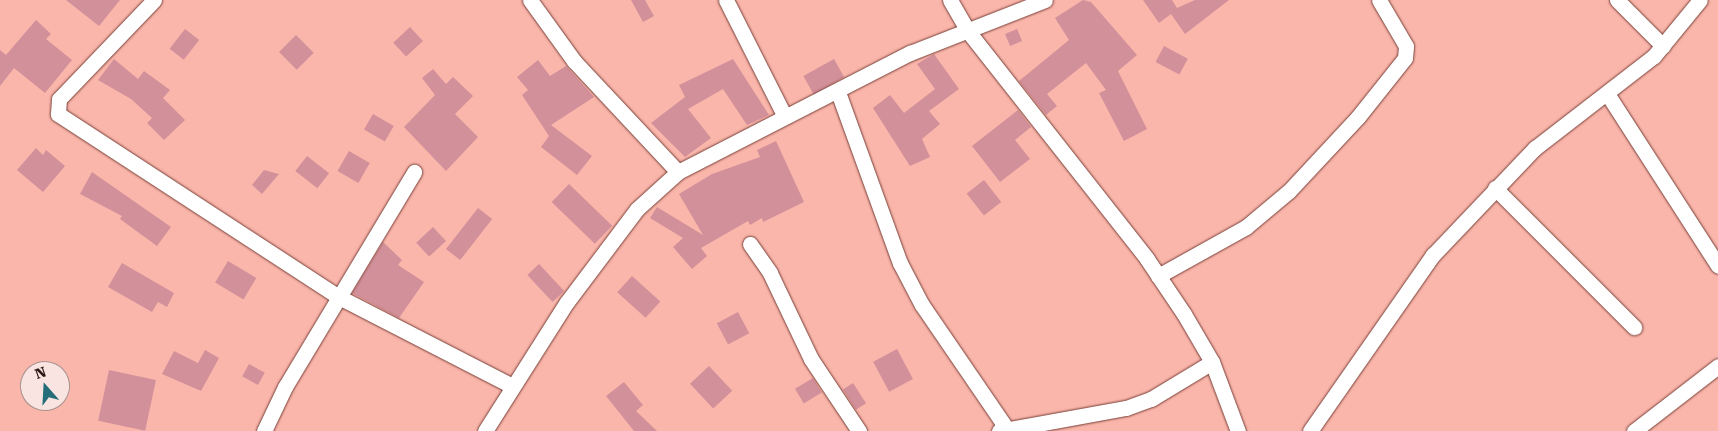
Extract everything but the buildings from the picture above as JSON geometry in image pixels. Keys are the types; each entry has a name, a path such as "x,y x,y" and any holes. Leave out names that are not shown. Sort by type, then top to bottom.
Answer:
{"street":[{"path":"154,0 59,99 58,114 339,297 510,385"},
{"path":"530,0 574,61 678,172"},
{"path":"726,0 784,115"},
{"path":"950,0 967,30 1158,276 1212,362 1238,431"},
{"path":"485,431 510,385 637,210 678,172 784,115 838,92 910,53 1046,0"},
{"path":"1158,276 1246,227 1289,191 1358,117 1405,58 1406,46 1379,0"},
{"path":"1617,0 1663,46"},
{"path":"1310,431 1404,292 1495,188 1535,148 1608,95 1663,46 1700,0"},
{"path":"838,92 900,263 922,304 1002,430 1126,408 1151,399 1212,362"},
{"path":"1608,95 1718,266"},
{"path":"264,431 339,297 414,172"},
{"path":"1495,188 1634,327"},
{"path":"750,244 770,273 811,359 859,431"},
{"path":"1634,431 1718,366"}]}
